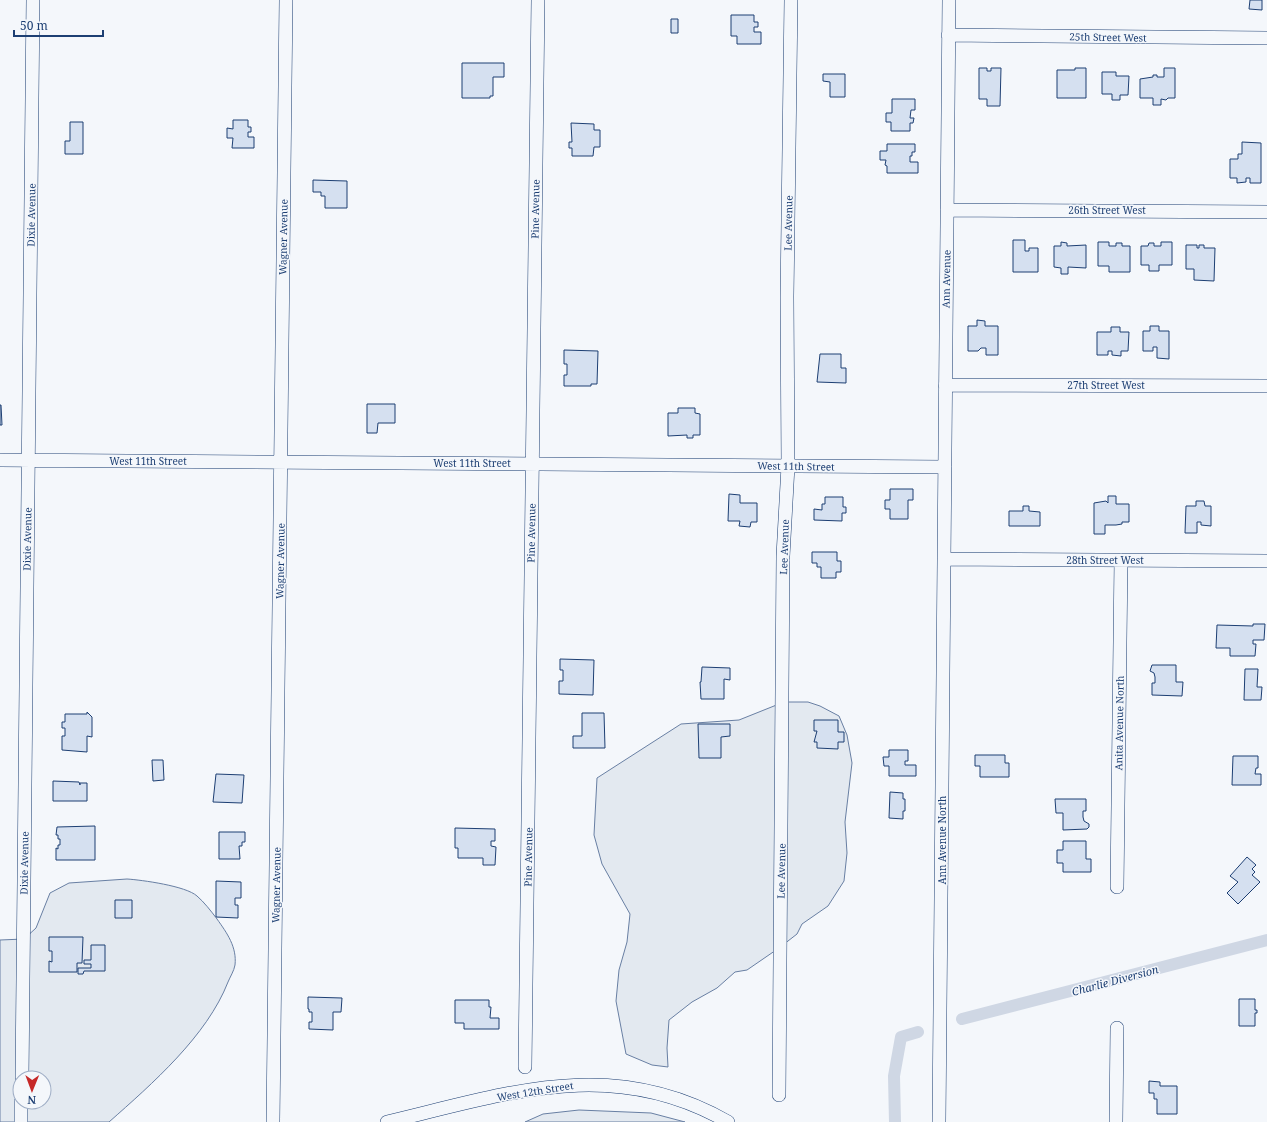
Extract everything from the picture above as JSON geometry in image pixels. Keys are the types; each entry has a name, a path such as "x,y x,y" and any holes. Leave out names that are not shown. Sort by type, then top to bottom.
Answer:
{"street":[{"name":"Dixie Avenue","path":"22,1070 33,0"},
{"name":"Wagner Avenue","path":"273,1122 286,0"},
{"name":"Pine Avenue","path":"525,1067 538,0"},
{"name":"Lee Avenue","path":"780,1095 783,556 788,466 787,297 791,0"},
{"name":"Ann Avenue","path":"944,558 949,0"},
{"name":"25th Street West","path":"948,35 1267,38"},
{"name":"26th Street West","path":"947,210 1267,212"},
{"name":"27th Street West","path":"945,384 1267,386"},
{"name":"West 11th Street","path":"0,460 945,467"},
{"name":"28th Street West","path":"944,558 1267,561"},
{"name":"Ann Avenue North","path":"939,1122 944,558"},
{"name":"Anita Avenue North","path":"1117,887 1121,560"},
{"path":"1116,1122 1118,1028"},
{"name":"West 12th Street","path":"387,1122 534,1089 594,1084 642,1089 667,1096 692,1104 728,1122"},
{"path":"21,1110 21,1122"}],"shaded area":[{"path":"784,702 808,702 820,706 839,716 847,735 852,763 845,822 847,853 844,881 828,906 802,924 797,934 747,970 735,972 717,988 692,1002 669,1020 667,1048 668,1067 652,1065 626,1054 616,1001 619,970 627,942 630,914 602,864 594,835 597,778 681,724 739,720"},
{"path":"127,879 174,886 191,892 197,896 217,919 228,935 233,946 235,965 233,972 219,1002 207,1021 177,1058 143,1092 109,1122 0,1122 0,940 24,939 36,928 50,893 69,883"},
{"path":"579,1110 651,1113 685,1122 525,1122 543,1114"}],"building":[{"path":"1250,0 1262,0 1262,10 1249,9"},
{"path":"731,15 754,15 754,22 758,22 758,27 754,27 754,32 761,32 761,44 737,44 737,36 731,36"},
{"path":"671,19 678,19 678,33 671,33"},
{"path":"462,63 504,63 504,77 493,77 493,96 490,96 490,98 462,98"},
{"path":"979,68 987,68 987,71 991,71 991,68 1001,68 1000,106 987,106 987,99 979,99"},
{"path":"1075,68 1086,68 1086,98 1057,98 1057,70 1075,70"},
{"path":"1164,68 1175,68 1175,98 1168,98 1166,100 1161,99 1161,105 1153,105 1153,98 1140,98 1140,79 1153,77 1153,75 1157,75 1157,77 1164,77"},
{"path":"1102,72 1116,72 1116,76 1129,76 1128,95 1120,95 1120,100 1112,100 1112,94 1102,94"},
{"path":"823,74 845,74 845,97 830,97 830,82 823,81"},
{"path":"892,99 915,99 915,110 911,110 910,118 914,118 913,123 910,123 910,131 891,131 891,122 886,122 886,113 892,113"},
{"path":"233,120 248,120 248,127 251,127 251,132 248,132 248,137 254,137 254,148 232,148 233,138 227,138 227,128 233,129"},
{"path":"70,122 83,122 83,154 65,154 65,141 70,141"},
{"path":"571,123 594,124 594,130 600,130 600,147 594,147 593,156 572,156 572,148 569,148 569,142 572,142"},
{"path":"1242,142 1261,143 1261,183 1250,183 1250,178 1246,178 1246,182 1237,183 1237,178 1230,178 1230,159 1238,159 1238,154 1242,154"},
{"path":"887,144 915,144 915,152 912,152 912,156 910,156 910,162 918,162 918,173 887,173 887,166 885,165 886,160 880,160 880,151 887,151"},
{"path":"313,180 347,181 347,208 325,208 325,196 321,196 321,192 313,192"},
{"path":"1013,240 1025,240 1025,251 1029,251 1029,248 1038,248 1038,272 1013,272"},
{"path":"1061,242 1067,243 1067,246 1086,245 1086,268 1068,267 1068,274 1061,274 1061,268 1054,267 1054,246 1061,246"},
{"path":"1098,242 1109,242 1109,246 1116,246 1116,243 1122,243 1122,246 1130,246 1130,272 1109,272 1109,266 1098,266"},
{"path":"1161,242 1172,242 1172,265 1159,265 1159,271 1149,271 1149,265 1141,265 1141,246 1148,246 1149,243 1154,243 1154,246 1161,246"},
{"path":"1186,245 1197,245 1197,248 1199,248 1199,245 1204,245 1204,248 1215,248 1214,281 1194,280 1194,269 1186,269"},
{"path":"977,320 985,321 985,326 998,326 998,355 986,355 986,348 981,348 978,351 968,351 968,326 977,326"},
{"path":"1150,326 1159,326 1159,331 1169,331 1169,359 1157,358 1157,347 1153,347 1153,351 1143,351 1143,331 1150,331"},
{"path":"1111,327 1120,327 1120,332 1129,332 1128,351 1121,351 1121,356 1112,355 1112,351 1108,351 1108,355 1097,355 1097,332 1111,332"},
{"path":"564,350 598,351 597,384 591,384 591,386 564,386 564,375 567,375 567,364 564,364"},
{"path":"820,354 841,354 841,368 846,368 846,383 817,382"},
{"path":"367,404 395,404 395,423 378,423 377,433 367,433"},
{"path":"1,405 2,425 0,425"},
{"path":"678,408 695,408 695,413 700,414 700,435 693,435 693,438 687,438 687,435 668,436 668,413 678,413"},
{"path":"890,489 913,489 913,500 908,500 908,519 890,519 890,509 885,509 885,500 890,500"},
{"path":"729,494 740,495 740,503 757,503 757,522 751,522 750,527 739,526 740,521 728,521"},
{"path":"1108,496 1116,496 1116,504 1129,504 1129,522 1122,522 1122,524 1116,525 1105,525 1105,534 1094,534 1094,503 1106,501 1108,503"},
{"path":"825,497 843,497 843,507 846,507 846,513 842,513 842,521 814,520 814,509 822,510 822,504 825,504"},
{"path":"1196,501 1204,501 1205,506 1211,506 1211,526 1201,525 1201,522 1197,522 1197,533 1185,533 1186,506 1196,506"},
{"path":"1023,506 1029,506 1029,511 1040,512 1040,526 1009,526 1009,511 1023,511"},
{"path":"812,552 837,552 837,561 841,561 841,572 836,572 836,578 821,578 821,567 817,567 817,563 812,563"},
{"path":"1253,624 1265,624 1264,640 1253,640 1253,644 1256,644 1255,656 1230,656 1230,648 1216,648 1217,625 1253,626"},
{"path":"560,659 594,660 593,695 559,694 559,681 563,681 563,670 560,670"},
{"path":"1152,665 1176,665 1176,682 1183,682 1182,696 1152,695 1152,683 1155,683 1155,677 1154,673 1150,671"},
{"path":"702,667 730,668 730,680 724,679 724,699 701,699 700,682"},
{"path":"1245,669 1258,669 1257,687 1262,687 1261,700 1244,700"},
{"path":"87,712 92,717 92,737 87,736 87,752 62,750 62,736 65,736 65,728 62,728 62,722 65,722 65,714 87,714"},
{"path":"582,713 604,713 605,748 573,748 573,736 582,736"},
{"path":"814,720 838,720 838,732 844,732 844,742 838,742 838,749 817,748 817,742 814,742 817,731 814,731"},
{"path":"698,724 730,724 730,736 721,737 721,758 699,758"},
{"path":"889,750 908,750 908,761 905,761 905,765 916,765 916,776 889,776 889,766 884,766 883,757 889,757"},
{"path":"975,755 1005,755 1005,763 1009,763 1009,777 980,777 980,766 975,766"},
{"path":"1233,756 1258,756 1258,768 1256,768 1255,774 1261,774 1261,785 1232,785"},
{"path":"152,760 163,760 164,780 153,781"},
{"path":"216,774 244,775 242,803 213,802"},
{"path":"53,781 79,782 80,785 80,783 87,783 87,801 53,801"},
{"path":"890,792 903,793 903,799 905,799 905,811 903,811 903,819 889,818"},
{"path":"1055,799 1086,799 1086,811 1083,811 1083,817 1084,821 1089,824 1089,827 1087,829 1063,830 1063,813 1056,813"},
{"path":"95,826 95,860 56,860 56,848 58,849 58,845 60,845 60,839 58,839 58,835 56,835 57,827"},
{"path":"455,828 495,829 495,841 491,841 491,846 496,847 495,865 483,865 483,858 458,858 458,848 455,848"},
{"path":"219,832 245,832 245,842 242,842 242,846 239,846 240,859 219,859"},
{"path":"1063,841 1086,841 1086,859 1091,859 1091,872 1063,872 1063,863 1057,863 1057,850 1063,850"},
{"path":"1247,857 1256,865 1252,869 1255,872 1252,875 1260,882 1238,904 1227,893 1238,882 1230,876"},
{"path":"216,881 241,882 241,898 235,898 235,905 238,905 238,918 216,917"},
{"path":"115,900 132,900 132,918 115,918"},
{"path":"49,937 83,937 82,963 77,963 77,972 49,972 49,961 52,962 52,951 49,951"},
{"path":"91,945 105,945 105,971 84,971 83,974 78,974 78,968 91,968 91,964 84,964 84,960 91,960"},
{"path":"308,997 342,998 341,1012 333,1012 333,1030 309,1029 309,1022 312,1022 312,1012 309,1012 308,1009"},
{"path":"1239,999 1255,999 1255,1010 1257,1010 1257,1013 1255,1013 1255,1026 1239,1026"},
{"path":"455,1000 489,1000 489,1007 491,1007 490,1018 499,1018 499,1029 464,1029 464,1023 455,1023"},
{"path":"1149,1081 1160,1082 1160,1086 1177,1086 1177,1114 1157,1114 1157,1099 1154,1099 1154,1093 1149,1093"}],"waterway":[{"name":"Charlie Diversion","path":"962,1019 1267,940"},
{"name":"Charlie Diversion","path":"895,1122 894,1076 901,1037 918,1032"}]}
